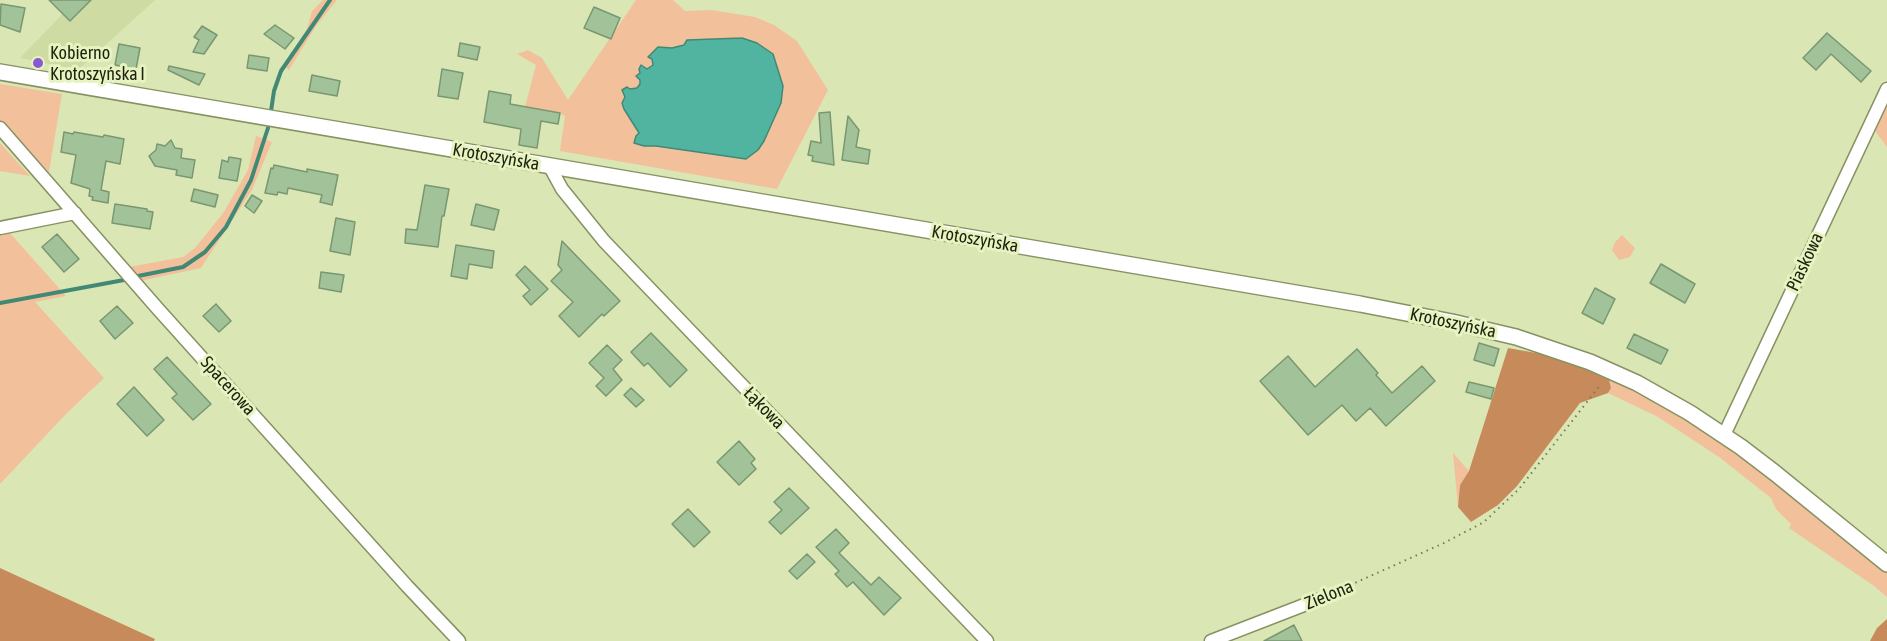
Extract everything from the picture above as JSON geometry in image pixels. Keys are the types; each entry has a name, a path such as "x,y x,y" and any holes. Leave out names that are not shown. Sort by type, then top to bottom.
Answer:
{"street":[{"name":"Krotoszyńska","path":"0,72 1411,314 1516,337 1569,354 1663,397 1724,435 1775,473 1887,564"},
{"name":"Piaskowa","path":"1724,435 1887,89"},
{"name":"Spacerowa","path":"0,128 171,324 459,641"},
{"name":"Łąkowa","path":"550,167 562,189 604,241 987,641"},
{"path":"0,228 75,213"},
{"name":"Zielona","path":"1211,641 1317,600"}],"path":[{"name":"Zielona","path":"1317,600 1444,543 1484,522 1514,495 1611,372"}],"shaded area":[{"path":"76,0 155,0 78,70 20,58"},
{"path":"323,0 337,0 316,26 289,70 284,65 307,29 312,11"},
{"path":"636,0 673,0 685,11 711,10 755,17 774,25 797,41 828,90 777,189 560,151 565,116 560,113 525,107 536,65 517,54 528,50 542,58 568,100","holes":["684,44 772,122 764,141 733,158 644,146 622,103 630,89 637,88 641,84 636,76 640,73 641,66 646,69 651,68 652,59"]},
{"path":"0,84 62,94 48,178 0,125"},
{"path":"1887,105 1887,147 1875,131"},
{"path":"256,136 272,142 252,190 201,268 140,281 129,267 183,257 195,248 224,212 248,170"},
{"path":"0,143 30,176 0,171"},
{"path":"10,233 66,296 35,302 104,378 67,413 0,484 0,235"},
{"path":"1622,235 1635,248 1630,257 1619,260 1612,250 1615,242"},
{"path":"1508,348 1567,361 1609,380 1611,388 1608,393 1580,403 1517,486 1498,505 1471,522 1458,507 1460,485 1469,471"},
{"path":"1609,380 1616,380 1661,403 1720,439 1887,571 1887,597 1789,528 1791,524 1776,509 1771,498 1719,457 1658,417 1608,393 1611,388"},
{"path":"1453,453 1469,471 1460,485 1458,507"},
{"path":"0,568 155,639 154,641 0,641"},
{"path":"1887,619 1887,641 1870,641 1877,628"}],"water":[{"path":"742,38 757,43 773,54 783,86 781,103 758,150 746,159 634,143 639,133 624,109 622,103 625,97 622,90 627,87 637,88 640,80 636,76 640,73 641,65 647,69 653,65 652,59 648,57 658,47 672,48 684,45 687,40"}],"building":[{"path":"49,0 91,0 70,21"},
{"path":"1,4 25,8 20,32 0,25"},
{"path":"594,7 620,18 611,39 584,28"},
{"path":"275,25 294,38 285,49 264,34"},
{"path":"202,26 217,35 204,54 193,52 199,40 194,37"},
{"path":"1827,33 1871,71 1861,82 1831,54 1816,70 1803,58"},
{"path":"460,43 480,47 477,60 458,56"},
{"path":"119,44 140,48 136,69 115,65"},
{"path":"249,55 269,58 267,71 247,68"},
{"path":"169,66 205,74 199,85 168,70"},
{"path":"442,69 463,73 458,99 438,96"},
{"path":"312,75 340,81 337,96 309,91"},
{"path":"489,91 511,95 510,104 560,113 558,124 541,121 537,148 519,145 521,129 484,122"},
{"path":"830,112 834,165 812,161 813,156 808,155 811,141 821,143 819,113"},
{"path":"848,116 859,130 856,147 870,150 868,164 842,160"},
{"path":"64,132 124,139 120,164 106,161 101,190 109,192 108,203 92,200 93,197 89,196 90,189 71,183 76,155 61,152"},
{"path":"171,140 175,148 182,149 181,158 195,160 192,178 176,175 177,170 155,166 149,156 156,150 157,144 165,146"},
{"path":"229,157 241,159 237,181 219,178 222,160 228,162"},
{"path":"274,165 307,172 307,169 338,175 332,205 320,202 322,195 288,188 287,194 265,193 271,168 273,169"},
{"path":"425,185 449,189 444,216 442,216 438,247 405,243 406,229 417,230"},
{"path":"194,189 218,195 215,207 191,201"},
{"path":"252,195 262,201 254,213 245,206"},
{"path":"115,204 153,212 150,229 112,223"},
{"path":"476,204 499,210 494,230 471,225"},
{"path":"336,218 355,222 350,255 330,251"},
{"path":"57,234 79,259 64,272 42,247"},
{"path":"562,241 620,301 604,316 602,314 579,337 559,316 573,302 551,281 562,270 558,265"},
{"path":"456,245 494,251 492,268 469,264 467,279 451,276"},
{"path":"1661,264 1695,284 1685,303 1650,283"},
{"path":"525,266 548,289 531,305 523,296 530,290 516,275"},
{"path":"321,272 344,275 341,292 319,288"},
{"path":"1595,288 1615,299 1603,324 1582,313"},
{"path":"216,304 231,321 219,332 203,316"},
{"path":"117,306 133,323 115,339 100,321"},
{"path":"651,333 687,370 670,387 648,363 644,366 631,352"},
{"path":"1634,334 1668,350 1661,364 1627,348"},
{"path":"1479,343 1499,349 1494,366 1474,360"},
{"path":"607,345 622,360 613,369 622,380 606,396 596,386 604,378 589,363"},
{"path":"1357,349 1392,393 1422,366 1435,381 1386,426 1370,408 1356,421 1342,405 1308,435 1260,381 1288,356 1315,387"},
{"path":"167,357 211,404 193,420 172,398 177,394 154,369"},
{"path":"1469,382 1494,388 1491,399 1466,392"},
{"path":"134,387 164,420 147,436 117,404"},
{"path":"631,388 644,400 636,407 624,395"},
{"path":"739,441 755,459 751,463 756,469 739,485 717,462"},
{"path":"789,488 809,508 781,534 769,522 782,510 774,502"},
{"path":"688,509 710,532 694,547 672,524"},
{"path":"836,529 849,543 839,553 871,585 879,577 901,598 884,615 853,582 847,587 835,574 839,571 816,547"},
{"path":"807,554 815,562 797,579 789,571"},
{"path":"1294,625 1302,641 1264,641"}],"waterway":[{"path":"271,111 274,91 281,71 330,0"},
{"path":"138,276 183,267 205,252 226,227 251,180 268,128"},
{"path":"0,303 124,280"}],"place":[{"name":"Kobierno Krotoszyńska I","path":"38,63"}]}
